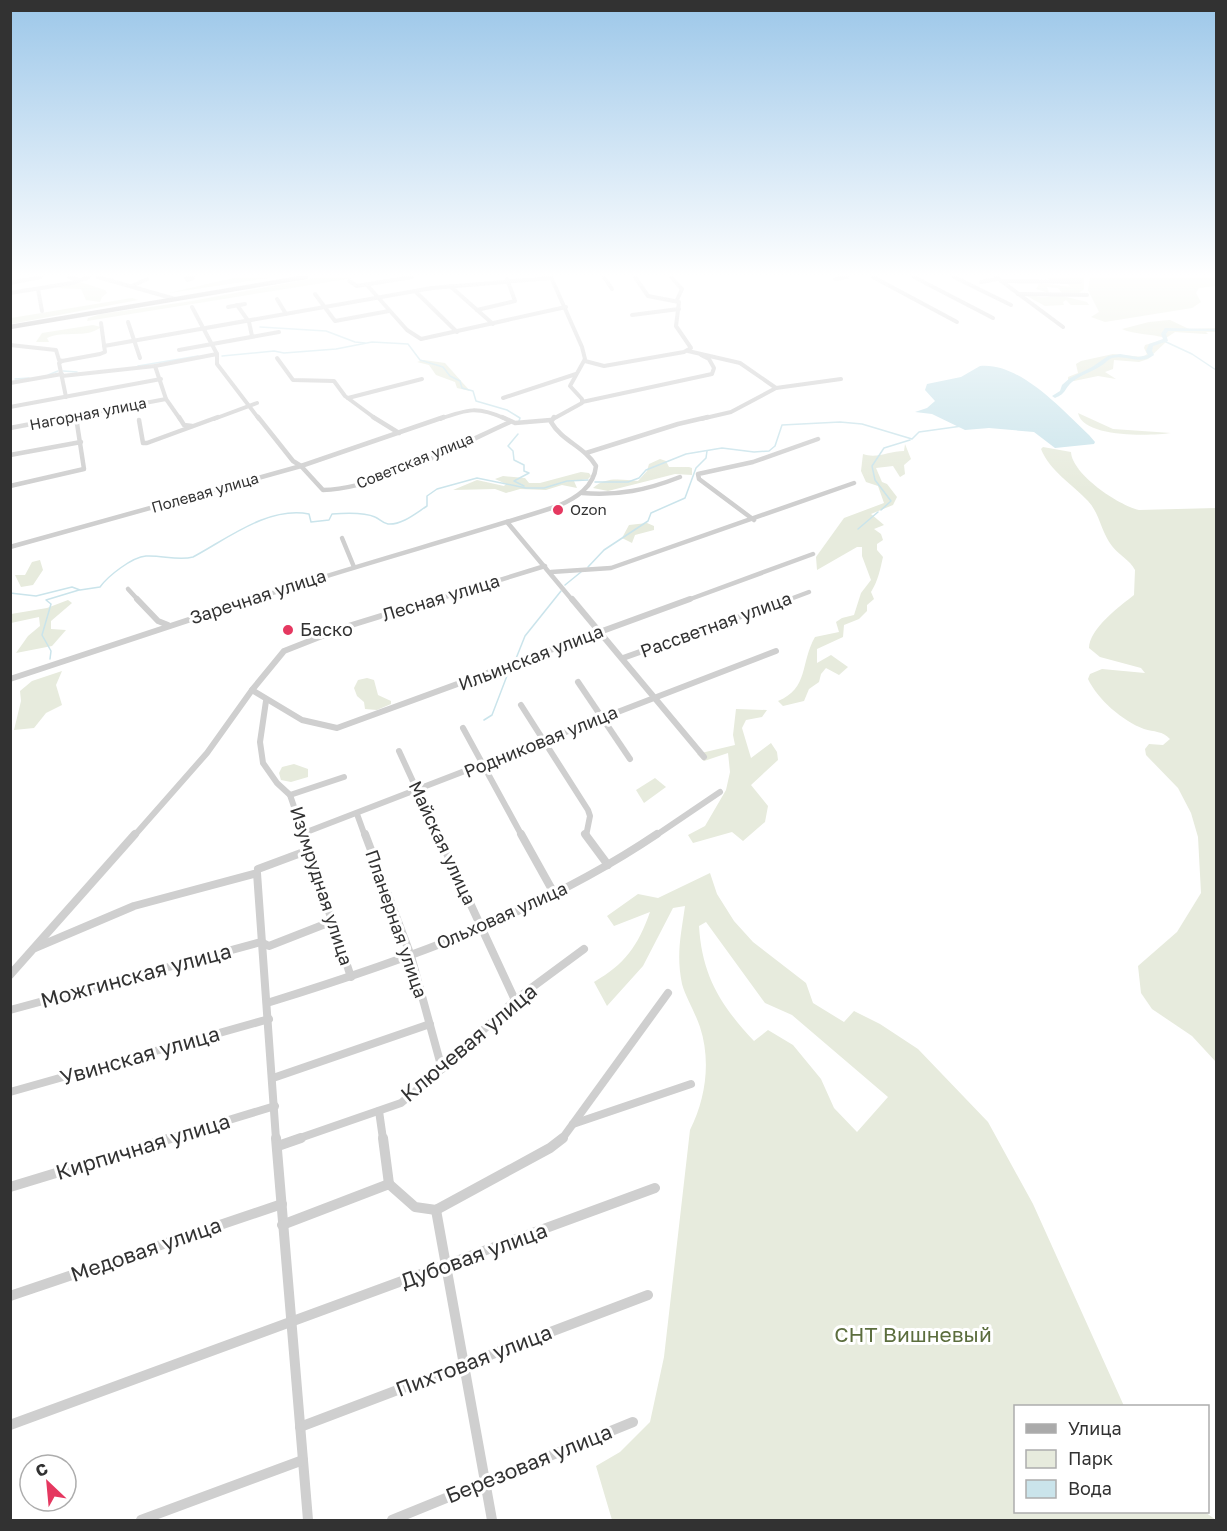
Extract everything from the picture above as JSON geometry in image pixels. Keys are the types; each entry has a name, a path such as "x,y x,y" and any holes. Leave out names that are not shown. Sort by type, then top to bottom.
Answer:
{"street":[{"path":"42,348 56,350 59,360 62,361"},
{"path":"62,361 102,354 105,352 104,348"},
{"path":"137,348 140,358"},
{"path":"179,350 186,348"},
{"path":"213,348 217,354 217,364 223,374 293,460 301,466"},
{"path":"582,348 585,362 576,373 570,388 582,402"},
{"path":"585,362 604,366 688,351 740,363 776,388 783,389 841,380"},
{"path":"10,383 62,375 155,366 217,354"},
{"path":"510,422 530,423 551,420 582,402 712,374 714,368 710,359 701,355"},
{"path":"277,358 293,380 331,381 348,398 399,433"},
{"path":"62,361 59,363 66,397"},
{"path":"155,366 166,399 184,425 192,426"},
{"path":"503,398 576,373"},
{"path":"348,398 422,378"},
{"path":"10,407 161,379"},
{"path":"586,453 678,424 731,412 776,388"},
{"name":"Нагорная улица","path":"10,428 166,399"},
{"path":"139,420 143,443 147,443 257,403"},
{"name":"Полевая улица","path":"10,547 301,466 469,410 487,410 510,422"},
{"path":"10,486 84,469 76,416"},
{"path":"551,420 554,428 586,453 596,466 593,479 582,493"},
{"name":"Советская улица","path":"301,466 319,487 332,491 357,485 417,462 510,422"},
{"path":"754,520 699,479 698,474 753,462 818,439"},
{"path":"10,455 81,441"},
{"path":"582,493 612,496 641,493 680,477"},
{"path":"551,572 611,568 754,520 854,483"},
{"name":"Заречная улица","path":"10,679 169,625 567,503 582,493"},
{"path":"507,522 704,757"},
{"path":"342,538 354,567"},
{"name":"Ильинская улица","path":"252,690 288,713 315,724 337,728 813,554"},
{"name":"Лесная улица","path":"10,975 207,753 278,657 295,645 345,627 544,566"},
{"path":"128,589 158,621 169,625"},
{"name":"Рассветная улица","path":"623,658 809,592"},
{"name":"Родниковая улица","path":"304,833 417,792 544,740 776,651"},
{"path":"578,682 630,759"},
{"path":"266,701 258,749 274,781 290,795 344,777"},
{"path":"521,705 588,810 590,816 585,835 608,865"},
{"path":"463,728 555,895"},
{"name":"Майская улица","path":"399,751 516,1000"},
{"name":"Ольховая улица","path":"267,1003 411,956 555,895 608,865 720,792"},
{"name":"Изумрудная улица","path":"290,795 351,977"},
{"name":"Планерная улица","path":"357,814 411,956 442,1069"},
{"path":"35,948 142,903 257,871 309,850"},
{"path":"257,871 282,1226 293,1321 308,1521"},
{"name":"Можгинская улица","path":"10,1010 261,942 269,946 333,921"},
{"name":"Ключевая улица","path":"278,1146 402,1103 516,1000 584,949"},
{"path":"379,1111 389,1184 412,1208 423,1211 436,1210 550,1148 562,1139 668,993"},
{"name":"Увинская улица","path":"10,1092 268,1019"},
{"path":"273,1078 430,1024"},
{"path":"572,1124 691,1084"},
{"name":"Кирпичная улица","path":"10,1187 275,1106"},
{"path":"282,1226 389,1184"},
{"name":"Дубовая улица","path":"10,1425 447,1267 655,1188"},
{"name":"Медовая улица","path":"10,1296 282,1204"},
{"path":"436,1210 492,1521"},
{"name":"Пихтовая улица","path":"300,1427 648,1295"},
{"name":"Березовая улица","path":"392,1521 484,1481 633,1422"},
{"path":"141,1521 303,1460"}],"green space":[{"path":"1144,348 1159,348 1148,359 1139,362 1114,360 1113,369 1105,372 1116,379 1098,376 1068,380 1068,377 1078,373 1076,364 1081,361 1113,354 1143,357 1147,354"},
{"path":"424,360 445,363 470,391 457,388 455,382 436,375 429,365 417,362"},
{"path":"1078,413 1113,429 1171,433 1134,435 1104,431 1083,421"},
{"path":"905,444 911,459 904,465 905,474 900,477 893,466 876,468 882,482 887,484 897,497 893,505 871,514 884,525 874,529 881,534 883,540 877,544 877,550 883,557 871,592 874,599 867,605 867,611 859,619 844,625 843,637 817,649 817,663 831,655 848,667 839,675 826,668 819,682 809,689 804,701 783,706 778,701 795,689 815,637 839,632 836,622 854,615 861,593 871,580 862,556 862,547 857,547 817,570 816,557 844,518 884,503 878,486 866,482 861,471 863,454 873,456 904,451"},
{"path":"1043,447 1071,452 1073,461 1087,479 1130,507 1139,510 1216,508 1216,1062 1192,1036 1152,1009 1141,993 1138,966 1177,932 1201,893 1198,837 1191,813 1178,788 1146,755 1145,749 1149,744 1163,745 1170,739 1161,733 1144,729 1120,715 1098,695 1088,679 1090,674 1102,669 1145,673 1141,668 1100,657 1089,648 1094,633 1134,595 1135,570 1108,541 1088,501 1050,464 1041,449"},
{"path":"660,459 666,461 669,467 692,468 692,475 675,474 608,491 593,488 609,480 638,481 647,471 649,464"},
{"path":"581,472 589,473 591,476 588,479 574,481 577,488 562,485 546,490 520,489 506,493 495,489 453,490 477,480 504,486 506,484 495,479 503,476 525,478 529,483 540,483"},
{"path":"647,523 654,526 654,530 635,535 632,543 622,538 629,525"},
{"path":"40,560 43,570 33,585 21,587 15,575 25,575 32,562"},
{"path":"68,600 72,603 51,621 51,629 66,630 52,646 16,653 28,636 40,626 39,617 11,623 11,614 47,608"},
{"path":"62,671 56,685 62,705 46,713 34,728 14,730 21,701 20,691 32,681"},
{"path":"367,678 374,680 378,695 391,701 391,704 377,710 365,709 364,702 357,696 354,688 358,680"},
{"path":"736,709 767,710 762,717 746,720 742,728 751,758 771,743 777,752 778,760 751,785 768,806 765,822 743,841 732,832 693,843 688,835 705,826 726,790 730,772 728,753 704,761 697,754 735,745 733,735"},
{"path":"294,764 308,769 308,777 291,782 281,780 279,773 282,767"},
{"path":"655,778 666,787 644,803 636,790"},
{"name":"СНТ Вишневый","path":"710,873 717,894 734,921 753,942 806,983 813,1003 844,1022 854,1011 880,1024 918,1049 988,1122 1033,1204 1124,1405 1014,1405 1014,1513 1206,1513 1216,1520 612,1520 596,1466 620,1452 650,1422 664,1357 690,1130 700,1105 706,1066 698,1021 682,984 680,973 680,945 685,906 673,908 643,966 607,1006 594,982 622,961 641,935 650,912 614,926 607,916 638,894 658,898","holes":["706,922 765,1003 792,1015 888,1097 857,1132 834,1108 821,1079 793,1045 768,1030 754,1041 732,1015 709,975 704,960 699,926"]}],"water":[{"path":"980,366 995,367 1025,379 1066,413 1089,435 1095,442 1094,444 1055,448 1034,432 989,428 965,430 932,414 915,412 927,408 935,401 925,390 927,384 961,377"}],"waterway":[{"path":"222,356 339,348"},
{"path":"411,348 420,360 443,367 450,376 460,381 462,388 473,391 476,401 507,410 520,418 519,421"},
{"path":"1055,396 1062,392 1072,379 1110,357 1143,359 1151,355 1150,348"},
{"path":"1180,348 1216,370"},
{"path":"138,366 198,356"},
{"path":"48,375 58,371"},
{"path":"63,371 77,372"},
{"path":"15,379 29,378"},
{"path":"595,482 628,482 639,478 646,470 686,454 722,448 754,452 769,451 775,446 782,425 840,422 862,424 912,439 919,432 962,426"},
{"path":"518,434 508,446 513,451 514,460 524,465 524,471 529,473 514,481 524,486"},
{"path":"881,510 891,501 875,480 872,466 884,448 910,440"},
{"path":"588,567 604,550 648,521 651,513 685,498 696,468 706,458 707,451"},
{"path":"10,593 36,596 72,587 80,590 100,587 121,568 140,557 193,557 248,526 278,515 309,514 311,522 329,520 332,514 348,513 371,515 393,524 409,518 427,506 427,496 437,489 477,478 526,488 544,488 567,481 588,480"},
{"path":"858,529 878,512"},
{"path":"565,585 581,572"},
{"path":"50,659 51,651 42,635 51,604 46,600 79,590"},
{"path":"515,661 525,636 561,591"},
{"path":"484,720 492,715 510,668"}],"place":[{"name":"Ozon","path":"558,510"},
{"name":"Баско","path":"288,630"}]}
